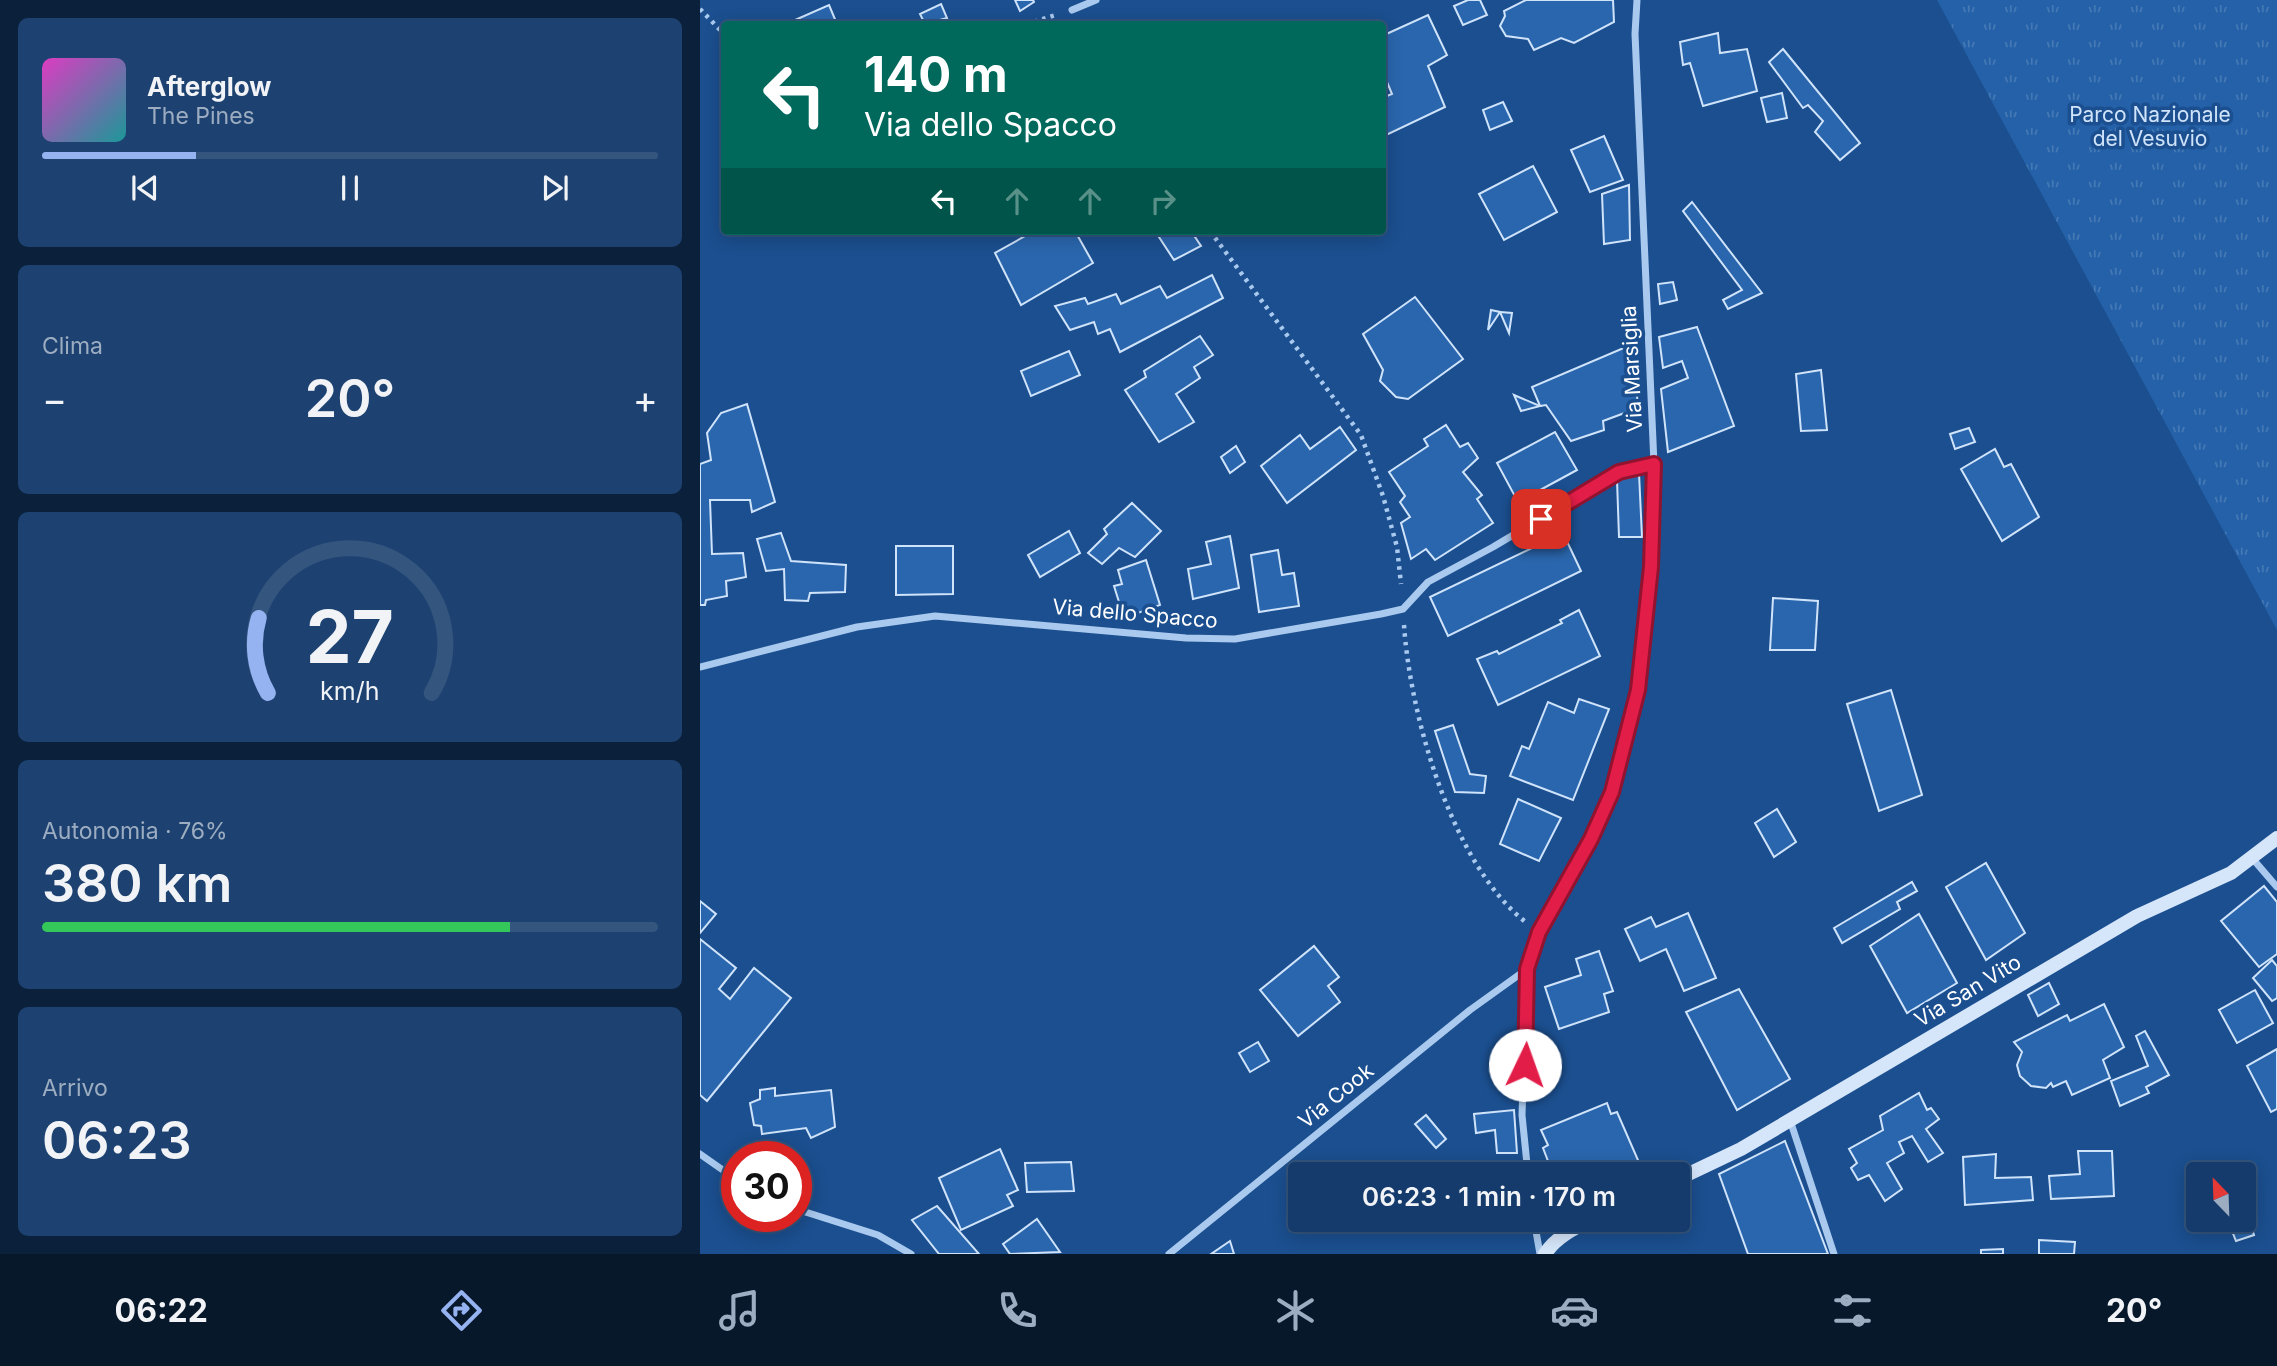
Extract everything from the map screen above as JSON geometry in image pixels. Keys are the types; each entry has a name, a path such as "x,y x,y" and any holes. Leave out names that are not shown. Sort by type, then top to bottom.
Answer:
{"street":[{"path":"1072,10 1096,0"},
{"name":"Via Marsiglia","path":"1527,1162 1522,1115 1529,995 1527,969 1539,932 1591,839 1612,792 1625,748 1646,638 1654,464 1635,34 1637,0"},
{"path":"1403,609 1428,582 1493,547 1619,472 1654,464"},
{"name":"Via dello Spacco","path":"700,667 857,627 935,616 1186,638 1235,639 1403,609"},
{"name":"Via San Vito","path":"1690,1173 1790,1120 2137,916 2231,873 2277,838"},
{"path":"2252,858 2277,887"},
{"name":"Via Cook","path":"1169,1254 1470,1010 1527,969"},
{"path":"1790,1120 1834,1254"},
{"path":"700,1154 721,1169"},
{"path":"812,1214 878,1235 911,1254"},
{"path":"1537,1232 1542,1254"},
{"path":"1542,1254 1568,1232"}],"path":[{"path":"701,11 721,31"},
{"path":"1213,235 1361,435 1383,496 1397,547 1406,666 1460,840 1488,883 1519,917 1539,932"}],"green space":[{"name":"Parco Nazionale del Vesuvio","path":"1937,0 2277,0 2277,630"}],"building":[{"path":"1015,0 1033,0 1034,2 1020,11"},
{"path":"1468,0 1480,0 1487,15 1463,25 1454,6"},
{"path":"1526,0 1613,0 1614,22 1574,43 1561,38 1534,50 1528,39 1506,36 1500,26 1505,16 1504,11"},
{"path":"941,4 947,18 924,21 920,14"},
{"path":"829,5 836,21 793,21"},
{"path":"1428,15 1447,55 1428,66 1445,107 1386,135 1386,96 1392,94 1386,80 1386,34"},
{"path":"1718,33 1720,53 1747,49 1757,91 1703,106 1690,63 1683,65 1680,42"},
{"path":"1783,49 1860,143 1840,160 1815,132 1823,121 1808,105 1803,108 1769,62"},
{"path":"1782,93 1787,118 1767,122 1761,98"},
{"path":"1503,102 1512,121 1490,130 1483,110"},
{"path":"1604,136 1623,180 1590,192 1571,150"},
{"path":"1533,166 1557,212 1504,240 1479,194"},
{"path":"1629,185 1630,240 1604,244 1602,194"},
{"path":"1692,202 1762,293 1728,309 1723,300 1742,290 1683,211"},
{"path":"1027,235 1077,235 1093,263 1021,305 995,253"},
{"path":"1158,235 1194,235 1201,246 1174,260"},
{"path":"1212,275 1223,298 1120,352 1110,329 1098,334 1094,322 1070,330 1055,306 1085,298 1088,304 1116,294 1121,304 1160,286 1167,298"},
{"path":"1673,282 1677,300 1660,304 1658,284"},
{"path":"1415,297 1463,359 1408,399 1396,397 1380,381 1383,370 1363,334"},
{"path":"1491,310 1500,312 1488,330"},
{"path":"1500,312 1512,313 1509,333"},
{"path":"1697,327 1734,426 1668,452 1661,389 1688,378 1682,361 1663,368 1659,337"},
{"path":"1200,336 1213,355 1194,367 1200,378 1176,394 1194,422 1159,442 1125,390 1146,377 1144,371"},
{"path":"1633,344 1638,408 1603,421 1604,430 1571,441 1546,405 1540,406 1532,387"},
{"path":"1069,351 1080,375 1031,396 1021,371"},
{"path":"1821,370 1827,430 1801,431 1796,374"},
{"path":"1514,395 1540,406 1521,411"},
{"path":"747,404 775,502 752,512 750,500 710,500 712,554 743,553 746,577 726,581 727,596 706,600 705,605 700,605 700,464 711,460 707,433 721,413"},
{"path":"1446,425 1460,447 1468,443 1478,458 1463,472 1482,495 1477,499 1493,523 1435,560 1426,549 1411,559 1401,523 1410,517 1400,502 1405,496 1389,472 1428,446 1424,439"},
{"path":"1340,427 1356,450 1287,503 1261,466 1300,435 1310,449"},
{"path":"1969,428 1975,442 1955,449 1950,434"},
{"path":"1555,432 1577,470 1518,502 1497,463"},
{"path":"1236,446 1245,462 1230,473 1221,457"},
{"path":"1995,449 2004,467 2011,464 2039,517 2002,541 1961,469"},
{"path":"1639,473 1642,537 1619,537 1617,480"},
{"path":"1132,503 1161,531 1135,557 1119,548 1102,564 1088,553 1107,534 1104,529"},
{"path":"1069,531 1080,553 1040,577 1028,555"},
{"path":"781,533 791,561 846,565 845,592 810,593 808,601 785,600 784,569 766,571 757,539"},
{"path":"1563,533 1581,571 1448,636 1430,597"},
{"path":"1230,536 1239,588 1193,599 1188,569 1211,564 1206,542"},
{"path":"896,546 953,546 953,594 896,595"},
{"path":"1278,550 1282,575 1294,573 1299,606 1259,612 1251,555"},
{"path":"1146,560 1160,605 1124,618 1114,586 1122,584 1118,570"},
{"path":"1773,598 1818,601 1815,650 1770,650"},
{"path":"1579,610 1600,656 1498,705 1477,659 1497,651 1499,654 1562,623 1560,620"},
{"path":"1891,690 1922,795 1879,811 1847,704"},
{"path":"1579,699 1609,709 1573,800 1510,776 1522,746 1529,749 1548,702 1574,713"},
{"path":"1453,725 1470,774 1486,776 1484,793 1455,792 1435,731"},
{"path":"1518,799 1561,818 1539,861 1500,844"},
{"path":"1777,809 1796,842 1774,857 1755,823"},
{"path":"1986,863 2025,933 1986,960 1946,887"},
{"path":"1912,882 1917,891 1897,902 1900,909 1842,943 1834,928"},
{"path":"2264,886 2277,902 2277,954 2259,967 2221,921"},
{"path":"700,901 716,914 700,933"},
{"path":"1688,913 1716,978 1684,991 1666,949 1640,961 1625,929 1651,917 1656,927"},
{"path":"1919,914 1957,983 1907,1013 1870,946"},
{"path":"700,939 736,968 719,989 730,999 754,968 791,998 707,1101 700,1095"},
{"path":"1314,946 1339,977 1328,986 1340,1002 1298,1036 1260,990"},
{"path":"1599,951 1613,991 1604,994 1609,1012 1559,1029 1545,987 1581,975 1576,959"},
{"path":"2272,960 2277,966 2277,998 2272,1001 2253,978"},
{"path":"2049,983 2059,1004 2038,1016 2028,995"},
{"path":"1739,989 1790,1079 1737,1110 1686,1012"},
{"path":"2255,990 2273,1023 2237,1043 2219,1010"},
{"path":"2104,1004 2124,1047 2103,1060 2110,1078 2072,1095 2066,1081 2053,1087 2051,1083 2046,1088 2031,1086 2020,1076 2017,1065 2022,1052 2014,1042 2067,1015 2070,1021"},
{"path":"2145,1031 2169,1075 2146,1087 2149,1093 2120,1106 2111,1081 2148,1066 2136,1036"},
{"path":"1258,1042 1269,1061 1250,1072 1239,1053"},
{"path":"2277,1049 2277,1109 2271,1112 2247,1066"},
{"path":"775,1088 775,1096 831,1090 835,1127 811,1138 806,1128 762,1134 761,1126 754,1125 750,1103 760,1099 760,1090"},
{"path":"1919,1093 1927,1110 1931,1108 1939,1119 1926,1129 1943,1153 1928,1162 1912,1136 1899,1142 1904,1153 1887,1163 1902,1189 1885,1201 1869,1175 1858,1180 1851,1168 1857,1163 1849,1149 1883,1130 1880,1116"},
{"path":"1607,1103 1611,1114 1617,1112 1639,1162 1548,1162 1543,1148 1548,1145 1541,1130"},
{"path":"1514,1110 1517,1153 1497,1153 1495,1130 1476,1133 1474,1114"},
{"path":"1426,1115 1446,1139 1436,1148 1415,1124"},
{"path":"1785,1141 1828,1254 1748,1254 1719,1174"},
{"path":"1000,1149 1018,1190 1007,1195 1013,1206 961,1230 939,1178"},
{"path":"2078,1151 2112,1151 2114,1196 2051,1199 2049,1176 2080,1174"},
{"path":"1996,1154 1995,1178 2031,1177 2033,1200 1965,1205 1963,1157"},
{"path":"1071,1162 1074,1191 1027,1192 1025,1163"},
{"path":"937,1206 979,1254 939,1254 912,1220"},
{"path":"1037,1219 1060,1252 1010,1254 1003,1244"},
{"path":"2232,1232 2253,1232 2254,1235 2236,1241"},
{"path":"2039,1240 2075,1242 2074,1254 2039,1254"},
{"path":"1230,1241 1234,1254 1211,1254"},
{"path":"2003,1249 2003,1254 1981,1254 1981,1250"}],"route":[{"path":"1525,1065 1529,995 1527,969 1539,932 1591,839 1612,792 1638,690 1646,638 1654,464 1619,472 1541,519"}]}
